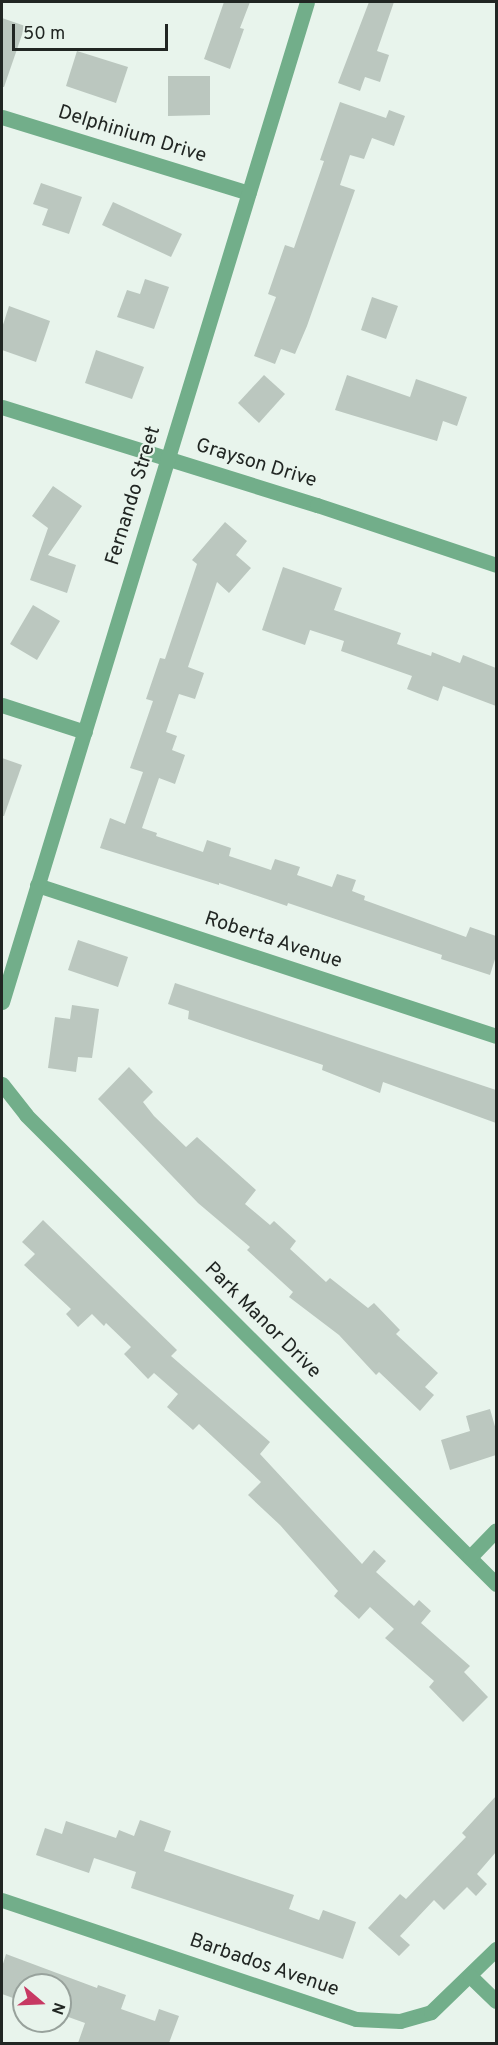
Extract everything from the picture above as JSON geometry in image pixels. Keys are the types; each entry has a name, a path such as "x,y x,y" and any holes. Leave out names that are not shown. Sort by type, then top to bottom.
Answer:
{"street":[{"name":"Fernando Street","path":"2,1002 308,2"},
{"name":"Delphinium Drive","path":"2,117 249,194"},
{"name":"Grayson Drive","path":"2,407 496,565"},
{"path":"2,705 85,732"},
{"name":"Roberta Avenue","path":"37,885 496,1036"},
{"name":"Park Manor Drive","path":"2,1084 26,1115 496,1584"},
{"path":"470,1557 496,1530"},
{"name":"Barbados Avenue","path":"2,1900 356,2019 400,2021 431,2012 496,1949"},
{"path":"470,1976 496,2001"}],"building":[{"path":"224,2 250,2 240,28 244,29 230,69 204,59"},
{"path":"369,2 394,2 377,51 389,55 380,82 365,77 360,91 338,83"},
{"path":"2,18 25,26 4,87 2,87"},
{"path":"77,51 128,67 116,103 66,86"},
{"path":"168,76 210,76 210,115 168,116"},
{"path":"340,102 386,118 389,110 405,116 394,146 372,138 364,159 350,155 340,185 355,190 307,326 295,354 281,349 275,364 254,356 276,297 268,294 285,245 294,248 324,161 320,160"},
{"path":"41,183 82,197 69,234 42,225 48,209 33,204"},
{"path":"113,202 182,234 171,257 102,225"},
{"path":"145,279 169,287 154,329 117,317 127,290 140,294"},
{"path":"372,297 398,306 386,339 361,330"},
{"path":"9,306 50,321 36,362 2,350 2,328"},
{"path":"96,350 144,367 132,399 85,383"},
{"path":"264,375 285,394 259,423 238,403"},
{"path":"347,375 410,397 416,379 467,397 457,426 443,421 437,441 335,410"},
{"path":"53,486 82,506 48,555 76,565 67,593 30,580 48,528 32,516"},
{"path":"225,522 247,541 236,555 251,568 229,593 217,582 188,667 204,673 195,699 179,694 166,732 177,736 172,750 185,755 175,784 159,778 142,828 157,833 156,836 203,852 207,840 231,848 229,856 271,870 275,859 300,867 297,875 332,887 337,874 356,880 352,891 365,896 364,900 466,937 470,927 496,936 496,956 490,975 441,959 442,955 288,903 287,906 219,883 219,885 100,848 110,818 125,824 143,772 130,768 153,701 146,699 160,658 165,659 197,564 192,560"},
{"path":"283,567 342,588 334,610 401,633 397,644 431,656 432,652 460,663 463,655 496,668 496,706 443,686 438,701 407,689 412,676 341,651 344,641 310,630 305,645 262,630"},
{"path":"33,605 60,621 37,660 10,644"},
{"path":"2,758 22,765 4,816 2,816"},
{"path":"78,940 128,957 118,987 68,970"},
{"path":"175,983 496,1090 496,1123 383,1082 380,1093 322,1070 323,1065 188,1019 189,1011 168,1004"},
{"path":"72,1005 99,1009 92,1058 78,1057 76,1072 48,1068 55,1017 70,1019"},
{"path":"129,1067 153,1092 143,1102 154,1116 186,1147 197,1137 256,1190 245,1204 270,1225 274,1221 296,1241 290,1249 326,1282 330,1278 368,1308 374,1303 400,1330 396,1334 438,1373 425,1387 434,1395 420,1411 379,1372 376,1375 339,1335 289,1297 293,1292 247,1250 250,1247 198,1203 98,1099"},
{"path":"43,1220 177,1350 171,1356 270,1442 260,1454 362,1564 374,1550 386,1561 376,1572 414,1606 419,1600 431,1611 421,1623 470,1666 464,1672 488,1697 463,1722 429,1687 434,1681 385,1638 394,1629 370,1607 359,1619 334,1596 338,1591 280,1525 248,1495 261,1482 199,1424 193,1430 167,1407 178,1394 154,1373 148,1379 124,1354 131,1347 106,1323 104,1326 92,1314 78,1327 66,1314 71,1309 24,1265 35,1254 22,1242"},
{"path":"490,1409 496,1430 496,1455 450,1470 441,1440 470,1431 466,1416"},
{"path":"496,1796 496,1852 477,1874 487,1884 476,1896 467,1887 444,1910 434,1900 400,1936 410,1945 399,1956 368,1928 400,1894 406,1899 466,1837 462,1833"},
{"path":"140,1820 171,1831 164,1851 294,1895 289,1909 319,1920 323,1910 356,1922 343,1959 131,1888 136,1872 94,1858 89,1873 36,1855 45,1828 62,1834 66,1821 116,1838 119,1830 134,1836"},
{"path":"6,1954 57,1973 12,1973 12,1998 2,1994 2,1967"},
{"path":"72,1979 126,1995 121,2009 155,2021 159,2009 179,2016 169,2043 78,2043 85,2023 72,2018"}]}
